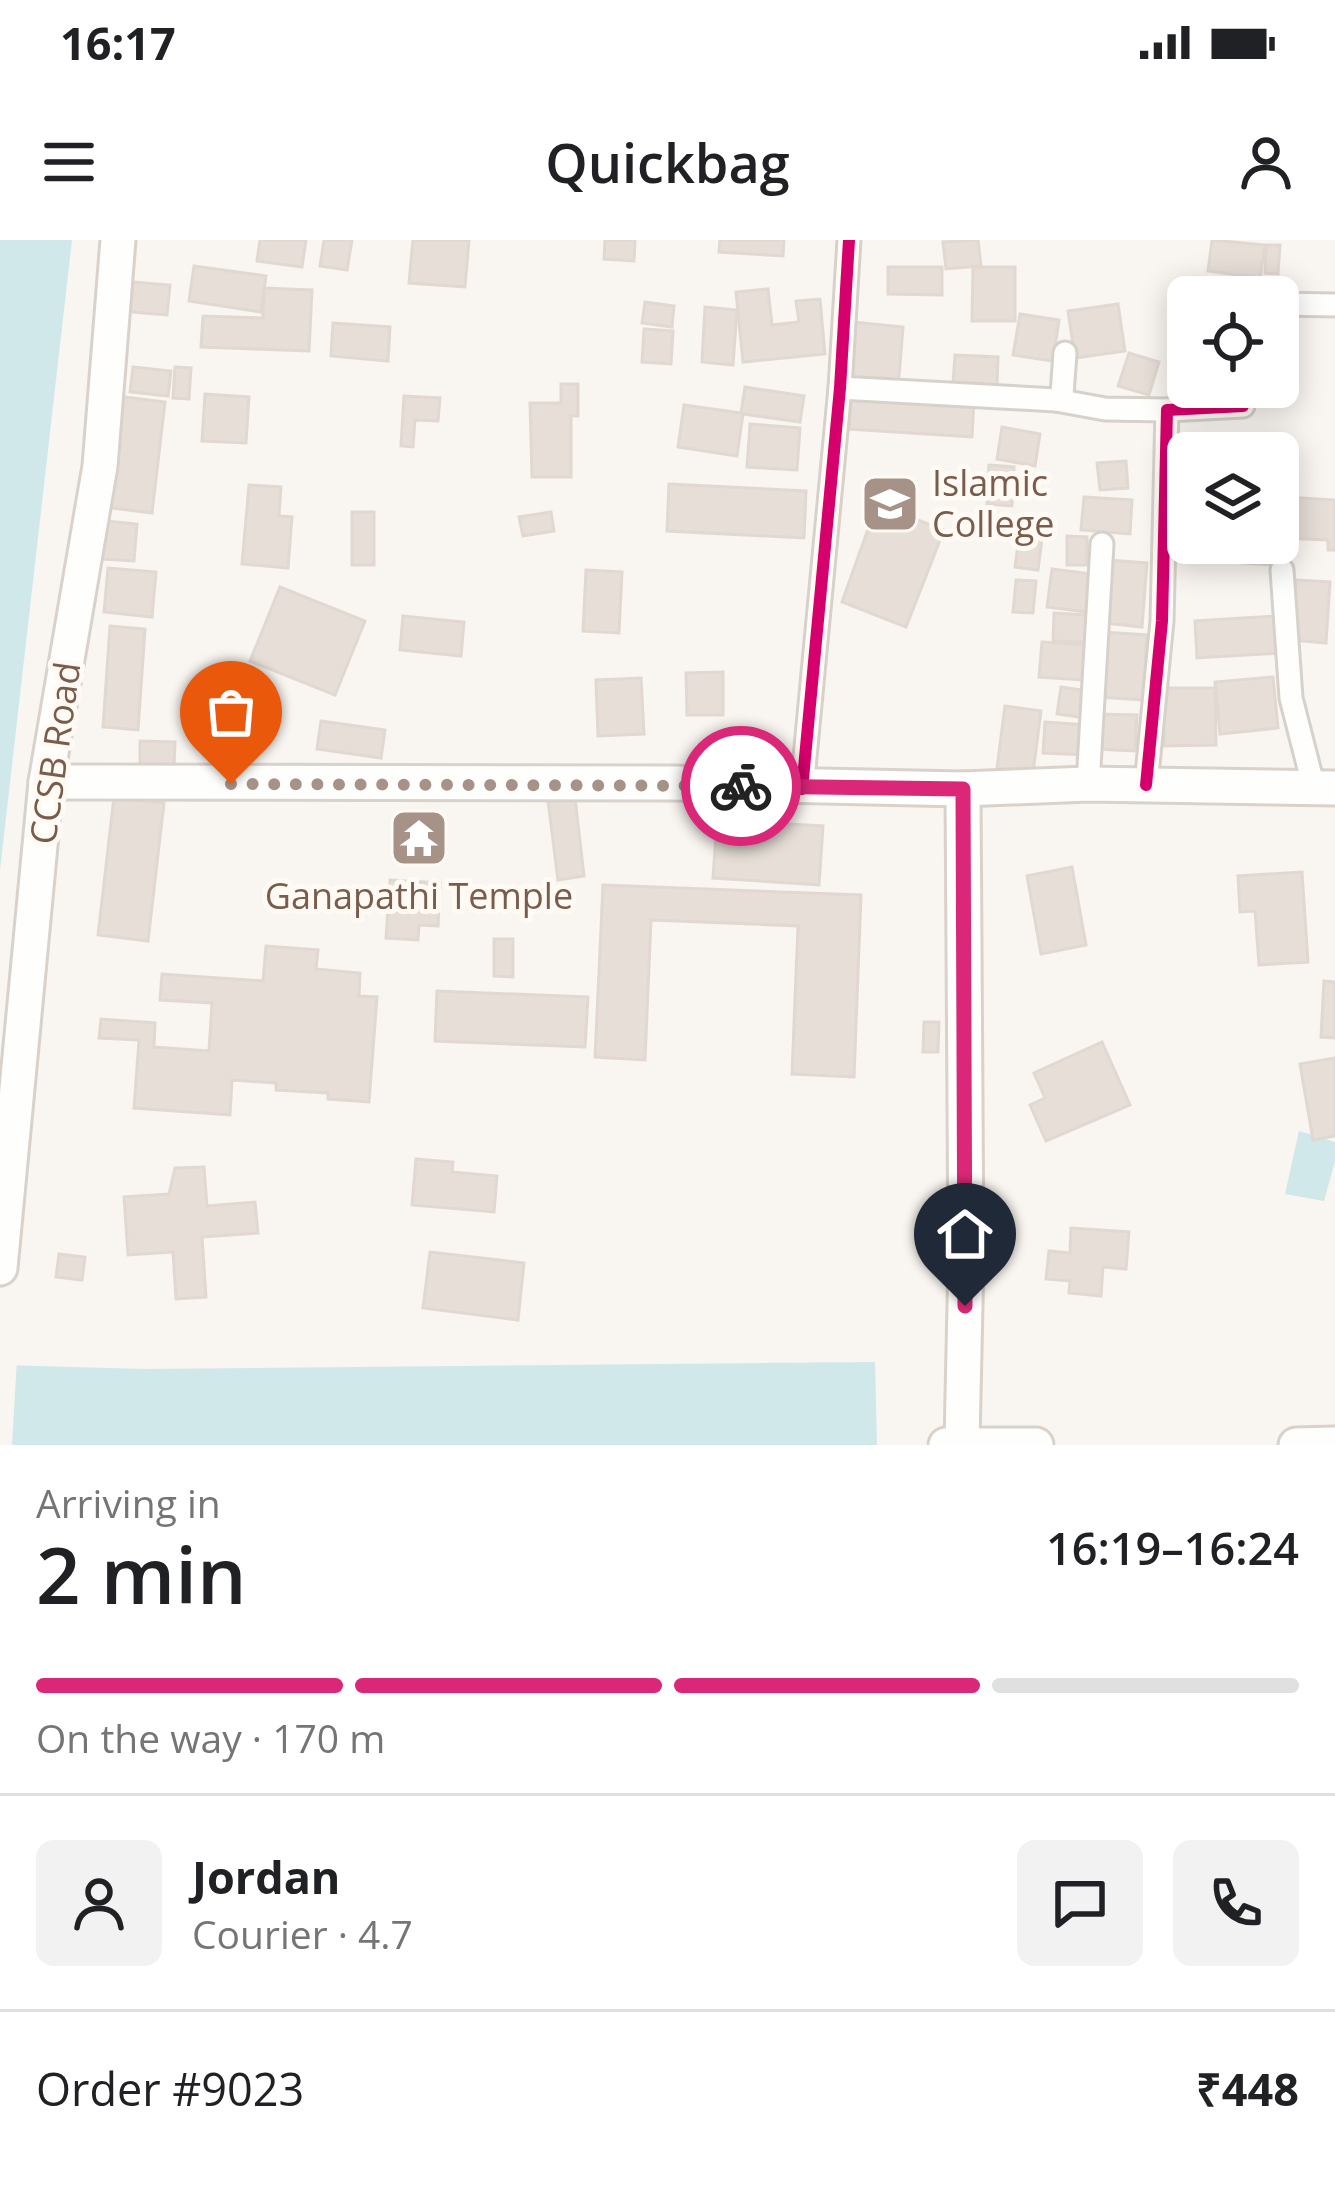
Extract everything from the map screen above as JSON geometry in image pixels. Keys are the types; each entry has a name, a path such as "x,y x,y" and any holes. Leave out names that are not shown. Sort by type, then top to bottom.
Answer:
{"main road":[{"name":"CCSB Road","path":"0,1268 46,782 100,466 118,240"},
{"path":"46,782 673,783 963,789 1088,784 1329,790"},
{"path":"963,789 966,1260 954,1444 1036,1445"},
{"path":"1296,1445 1335,1444"}],"street":[{"path":"802,788 840,388 849,240"},
{"path":"1299,304 1335,305"},
{"path":"1055,400 1062,395 1065,353"},
{"path":"840,388 1055,400 1105,409 1205,408"},
{"path":"1146,785 1162,621 1167,410"},
{"path":"1088,784 1102,544"},
{"path":"1282,570 1291,698 1329,790"}],"water":[{"path":"0,240 72,240 0,870"},
{"path":"1299,1131 1335,1142 1324,1201 1285,1194"},
{"path":"875,1362 877,1445 0,1445 0,1365 146,1369"}],"pier":[{"path":"0,1359 17,1359 12,1445 0,1445"}],"building":[{"path":"260,240 306,240 302,267 257,261"},
{"path":"324,240 352,240 347,270 320,266"},
{"path":"413,240 469,240 465,287 409,283"},
{"path":"605,240 635,240 634,261 604,259"},
{"path":"720,240 784,240 783,256 719,252"},
{"path":"978,240 981,266 946,269 943,242"},
{"path":"1212,240 1265,245 1260,276 1208,271"},
{"path":"1266,245 1280,245 1278,274 1265,273"},
{"path":"194,266 266,276 261,312 189,301"},
{"path":"888,267 942,267 942,295 888,294"},
{"path":"973,267 1015,267 1015,321 972,321"},
{"path":"133,282 170,285 167,315 130,312"},
{"path":"264,288 312,290 309,351 201,347 203,316 263,318"},
{"path":"768,289 772,325 799,322 796,301 820,299 825,354 743,362 736,292"},
{"path":"645,302 674,306 672,327 642,323"},
{"path":"1118,304 1125,351 1075,358 1068,311"},
{"path":"705,307 737,310 733,365 702,362"},
{"path":"1020,314 1059,320 1053,361 1013,355"},
{"path":"853,322 903,327 898,389 848,385"},
{"path":"333,323 390,327 388,361 331,356"},
{"path":"644,329 673,331 671,364 642,362"},
{"path":"1129,353 1159,362 1149,395 1118,386"},
{"path":"955,355 998,357 997,385 953,383"},
{"path":"133,367 171,371 168,396 130,392"},
{"path":"175,367 191,368 189,399 173,398"},
{"path":"561,384 578,384 578,416 571,416 571,477 532,477 530,403 561,403"},
{"path":"745,387 804,396 800,422 743,414 737,456 678,447 684,405 741,413"},
{"path":"852,391 974,399 972,437 849,429"},
{"path":"205,394 249,397 246,443 202,441"},
{"path":"117,396 165,402 152,513 104,507"},
{"path":"404,396 440,398 438,421 415,420 413,447 401,446"},
{"path":"750,424 800,428 797,470 747,467"},
{"path":"1002,427 1040,434 1035,466 997,459"},
{"path":"1126,461 1128,488 1100,490 1097,463"},
{"path":"989,465 1014,467 1012,506 987,504"},
{"path":"669,484 806,491 804,538 667,531"},
{"path":"249,485 281,487 279,516 292,517 288,568 242,564"},
{"path":"1084,497 1132,500 1130,534 1081,530"},
{"path":"1299,498 1335,500 1335,550 1328,550 1328,540 1299,539"},
{"path":"877,504 944,530 906,627 842,602"},
{"path":"352,512 374,512 374,565 352,565"},
{"path":"551,512 554,531 523,536 519,517"},
{"path":"106,521 137,524 134,561 102,559"},
{"path":"1019,536 1042,539 1038,570 1015,567"},
{"path":"1067,536 1087,537 1087,565 1067,565"},
{"path":"1108,560 1147,563 1142,627 1104,623"},
{"path":"108,568 156,572 152,617 104,612"},
{"path":"1052,569 1092,574 1087,612 1047,607"},
{"path":"586,570 622,572 619,633 583,631"},
{"path":"1016,580 1036,581 1033,613 1013,612"},
{"path":"1296,580 1330,582 1326,643 1292,640"},
{"path":"280,587 365,621 335,695 250,661"},
{"path":"1054,613 1087,615 1086,642 1053,641"},
{"path":"403,616 464,622 461,656 400,650"},
{"path":"1278,616 1281,653 1197,658 1195,621"},
{"path":"110,626 145,629 138,730 103,727"},
{"path":"1102,632 1147,635 1143,700 1098,697"},
{"path":"1042,642 1086,645 1083,680 1039,677"},
{"path":"723,672 723,715 687,715 686,673"},
{"path":"1273,677 1278,728 1220,734 1215,682"},
{"path":"641,678 644,734 598,736 596,680"},
{"path":"1061,687 1089,691 1086,718 1057,714"},
{"path":"1163,688 1215,688 1216,745 1164,746"},
{"path":"1005,706 1041,711 1033,773 997,768"},
{"path":"1096,714 1137,715 1135,751 1095,749"},
{"path":"321,721 385,730 381,758 317,749"},
{"path":"1045,722 1087,725 1086,755 1043,753"},
{"path":"140,741 175,742 174,767 140,765"},
{"path":"114,797 164,803 148,941 98,935"},
{"path":"575,798 584,876 558,880 548,801"},
{"path":"717,820 823,826 819,885 713,878"},
{"path":"1072,867 1086,945 1041,954 1027,876"},
{"path":"1302,872 1308,962 1259,965 1255,911 1240,912 1238,876"},
{"path":"390,880 440,883 438,926 419,925 418,940 386,938"},
{"path":"603,885 861,895 854,1077 792,1074 798,926 651,920 645,1060 595,1057"},
{"path":"494,939 513,939 513,977 494,976"},
{"path":"266,946 318,950 316,969 360,973 359,996 377,997 369,1102 328,1099 328,1093 276,1090 276,1083 232,1080 230,1115 134,1108 139,1040 99,1038 101,1019 155,1023 154,1047 209,1051 212,1003 160,1000 162,974 263,981"},
{"path":"1324,981 1335,982 1335,1038 1321,1037"},
{"path":"437,991 588,997 585,1047 435,1041"},
{"path":"924,1022 939,1022 938,1052 923,1052"},
{"path":"1102,1042 1130,1105 1046,1141 1030,1105 1045,1098 1034,1073"},
{"path":"1335,1058 1335,1136 1313,1140 1300,1064"},
{"path":"416,1159 453,1162 452,1172 497,1176 494,1212 412,1205"},
{"path":"204,1167 207,1206 255,1202 258,1233 202,1237 206,1297 176,1299 173,1252 128,1255 124,1197 169,1194 175,1168"},
{"path":"1071,1228 1129,1232 1126,1269 1103,1267 1101,1296 1069,1293 1070,1281 1046,1279 1049,1251 1070,1253"},
{"path":"430,1252 524,1263 518,1320 423,1308"},
{"path":"59,1254 85,1257 82,1280 56,1277"}],"cycle path":[{"path":"802,789 840,388 849,240"},
{"path":"1146,785 1162,621 1167,410 1205,408"}],"way so far":[{"path":"231,784 741,786"}],"place":[{"name":"Islamic College","path":"890,504"},
{"name":"Ganapathi Temple","path":"419,838"}],"route":[{"path":"741,786 963,789 965,1306"}]}
